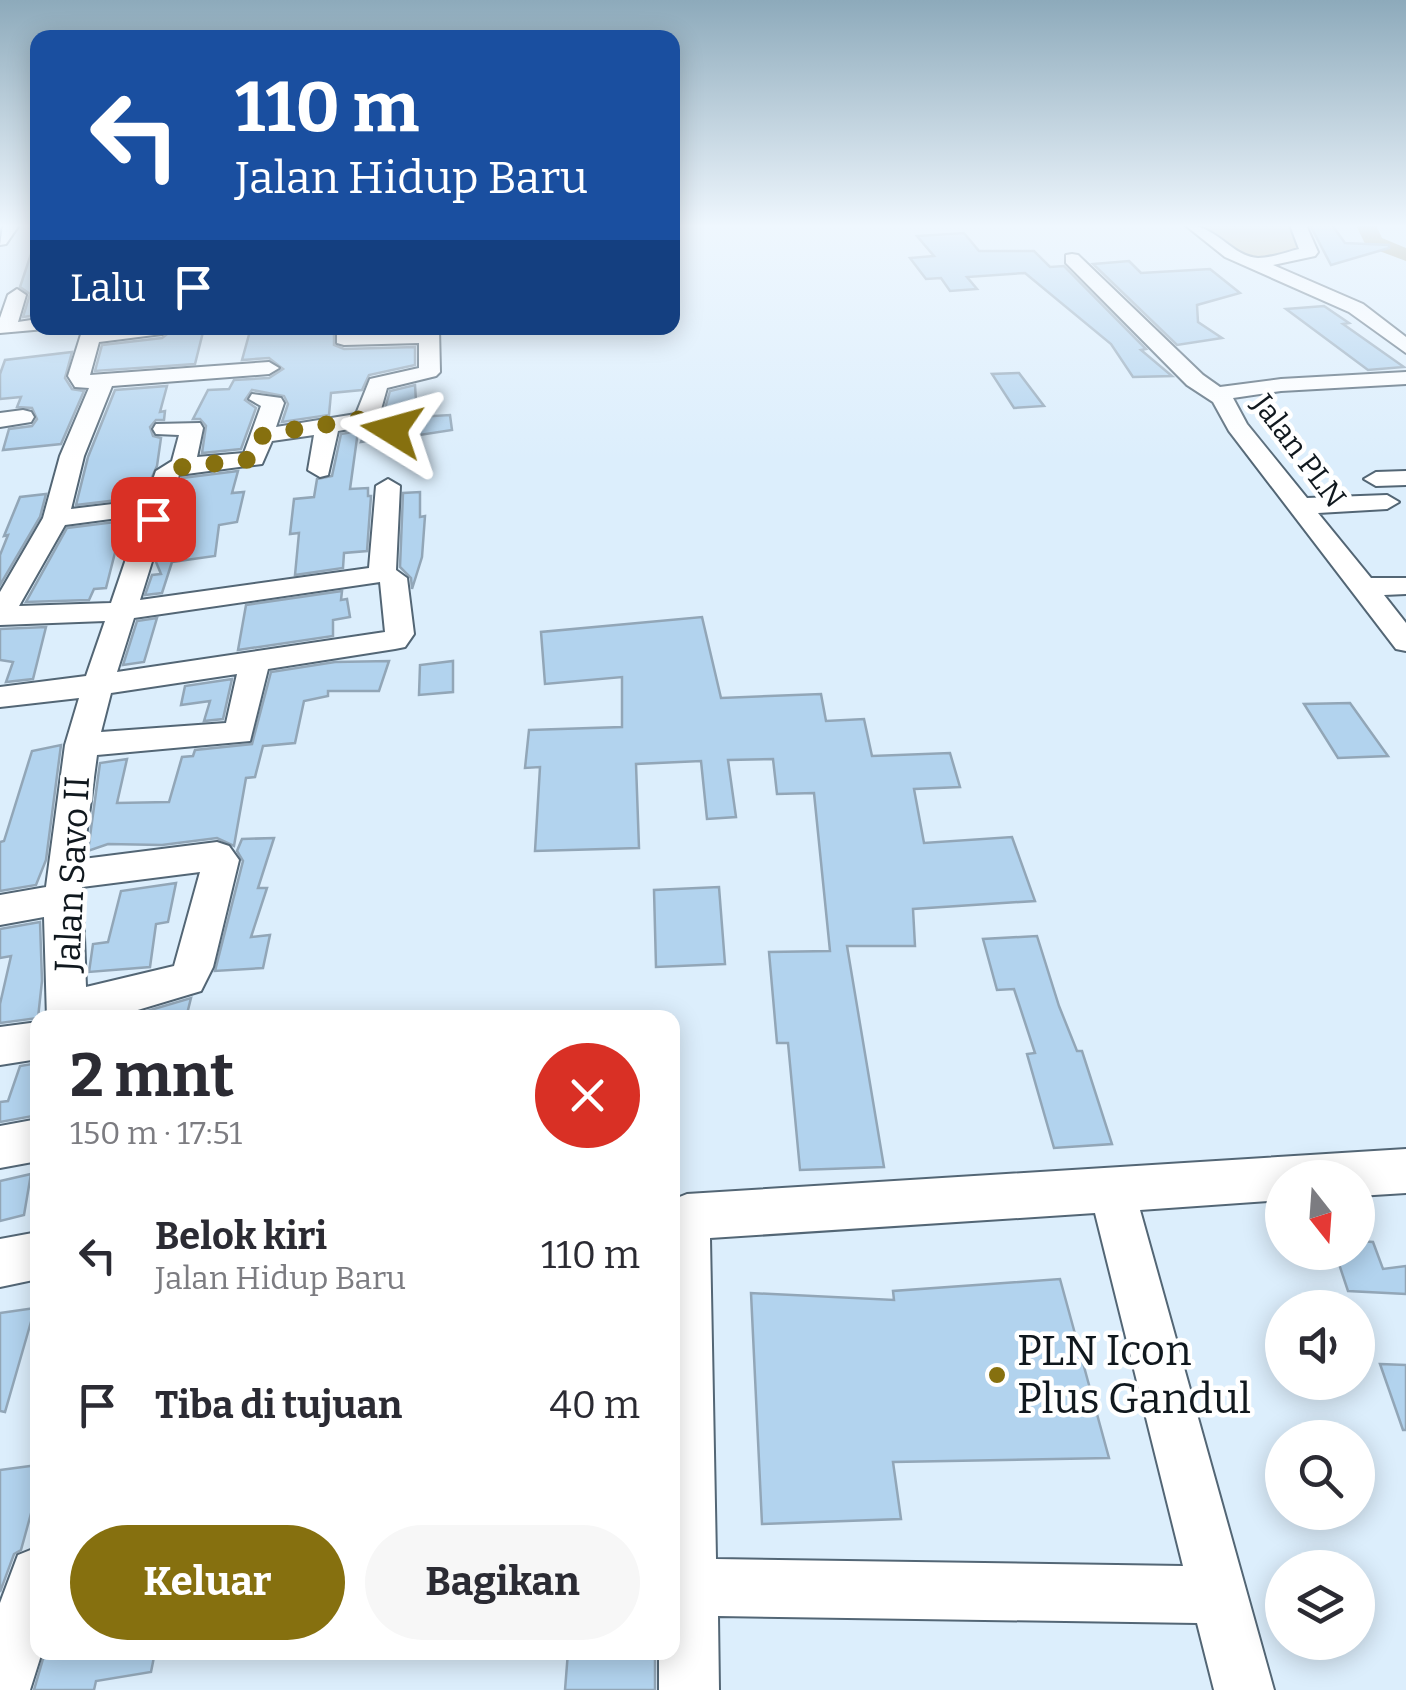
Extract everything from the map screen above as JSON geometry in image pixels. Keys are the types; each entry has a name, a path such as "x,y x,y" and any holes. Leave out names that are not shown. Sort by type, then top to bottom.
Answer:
{"street":[{"path":"15,304 5,334 30,327"},
{"path":"1118,304 1195,380 1222,398"},
{"path":"1346,304 1406,347"},
{"path":"91,335 79,378 83,382 268,368"},
{"path":"344,338 386,335"},
{"path":"164,429 192,428 184,465 258,455 327,426 376,423 378,384 428,372 429,335"},
{"name":"Jalan PLN","path":"1406,378 1281,385 1227,392 1222,398 1237,426 1406,642"},
{"path":"0,697 395,640 400,634 400,609 393,578 382,574 124,611 0,616 56,518 72,456 103,380"},
{"path":"258,455 273,402 260,399"},
{"path":"320,470 327,426"},
{"name":"Jalan Savo II","path":"67,1010 67,834 80,744 104,684 168,471 184,465"},
{"path":"1396,505 1376,479 1406,478"},
{"path":"382,574 388,486"},
{"path":"1299,506 1396,505"},
{"path":"56,518 156,506"},
{"path":"1362,587 1406,586"},
{"path":"80,744 238,733 254,662"},
{"path":"0,910 65,887 217,856 221,860 194,966 187,979 78,1010"},
{"path":"0,1046 30,1041"},
{"path":"0,1147 30,1141"},
{"path":"1375,1172 1406,1170"},
{"path":"689,1690 687,1217 1265,1179"},
{"path":"1111,1188 1244,1690"},
{"path":"0,1263 30,1257"},
{"path":"688,1587 1218,1595"},
{"path":"0,1689 30,1599"}],"building":[{"path":"1062,304 1101,304 1146,349 1141,350 1172,376 1133,377 1111,344"},
{"path":"1134,304 1201,304 1197,305 1198,322 1222,338 1177,345"},
{"path":"1324,306 1404,367 1368,370 1286,309"},
{"path":"202,335 195,364 95,371 102,345"},
{"path":"249,335 334,335 334,345 344,349 415,347 415,365 369,375 362,390 331,393 329,415 282,422 288,404 284,396 252,390 245,400 256,408 241,449 202,453 206,426 200,419 193,419 208,390 229,389 234,380 269,378 283,369 269,358 242,360"},
{"path":"72,352 65,378 72,389 84,391 61,444 3,450 9,429 32,426 37,419 32,408 17,407 21,397 0,399 0,374 5,360"},
{"path":"1019,373 1044,406 1014,408 992,374"},
{"path":"415,385 417,417 450,415 452,430 419,435 416,452 394,453 398,437 361,442 366,430 374,427 383,415 390,391"},
{"path":"167,386 160,412 165,411 164,420 156,420 150,427 153,436 161,438 157,466 143,497 76,505 88,457 115,390"},
{"path":"358,431 350,489 368,488 371,496 367,551 344,553 343,568 295,575 299,533 290,534 294,499 314,497 317,479 332,476 341,434"},
{"path":"238,471 232,493 244,492 237,522 219,525 215,556 172,562 162,593 145,595 152,575 161,574 156,562 182,478"},
{"path":"420,492 420,517 425,516 422,557 412,589 411,578 400,567 403,493"},
{"path":"46,494 40,517 0,585 0,555 8,535 4,536 20,497"},
{"path":"123,521 106,588 94,589 89,600 26,602 67,528"},
{"path":"342,591 341,600 347,599 350,617 333,620 333,636 238,650 246,605"},
{"path":"702,617 721,698 821,694 826,721 864,719 872,756 950,753 960,787 914,789 924,843 1012,837 1035,901 913,909 915,946 847,946 884,1167 800,1170 788,1043 777,1043 769,952 830,951 814,793 777,794 773,759 728,760 736,817 707,819 701,761 636,764 639,848 535,851 540,767 525,768 529,730 622,727 622,677 545,684 541,632"},
{"path":"157,618 144,662 123,665 137,621"},
{"path":"46,627 33,679 6,682 13,662 0,660 0,629"},
{"path":"389,661 379,691 328,691 328,696 304,701 295,743 263,746 255,777 246,778 234,846 217,838 162,845 108,844 88,851 100,763 127,759 117,803 169,802 182,757 193,756 195,750 252,744 271,672 335,662"},
{"path":"453,661 453,692 419,695 420,665"},
{"path":"232,679 223,719 204,721 210,701 181,705 185,686"},
{"path":"1350,703 1388,756 1338,758 1304,704"},
{"path":"61,745 46,860 36,885 0,891 0,842 4,841 32,751"},
{"path":"274,838 258,888 267,888 251,937 270,935 263,968 215,971 243,861 237,851 242,839"},
{"path":"176,883 168,922 156,924 150,967 89,972 93,944 108,942 121,891"},
{"path":"719,887 725,964 656,967 654,890"},
{"path":"40,922 42,981 39,1010 30,1010 30,1019 0,1023 0,1004 11,956 0,958 0,929"},
{"path":"1037,936 1059,1006 1077,1051 1082,1051 1112,1144 1054,1148 1027,1054 1035,1053 1014,989 997,990 983,939"},
{"path":"191,998 188,1010 150,1010"},
{"path":"30,1064 30,1117 0,1122 0,1102 8,1101 20,1066"},
{"path":"30,1174 24,1215 0,1221 0,1181"},
{"path":"1375,1247 1383,1269 1406,1266 1406,1294 1348,1290 1341,1270 1375,1270"},
{"path":"1060,1279 1109,1458 893,1462 901,1519 762,1524 751,1293 894,1300 893,1291"},
{"path":"30,1309 30,1325 5,1412 0,1411 0,1313"},
{"path":"1380,1364 1406,1365 1406,1430 1403,1430"},
{"path":"30,1466 30,1517 21,1550 14,1554 0,1592 0,1470"},
{"path":"43,1660 153,1660 151,1672 96,1681 94,1690 34,1690"},
{"path":"567,1660 655,1660 655,1690 565,1690"}],"place":[{"name":"PLN Icon Plus Gandul","path":"997,1375"}],"route":[{"path":"153,519 166,475 174,468 254,459 262,436 272,433 368,418 392,430"}]}
